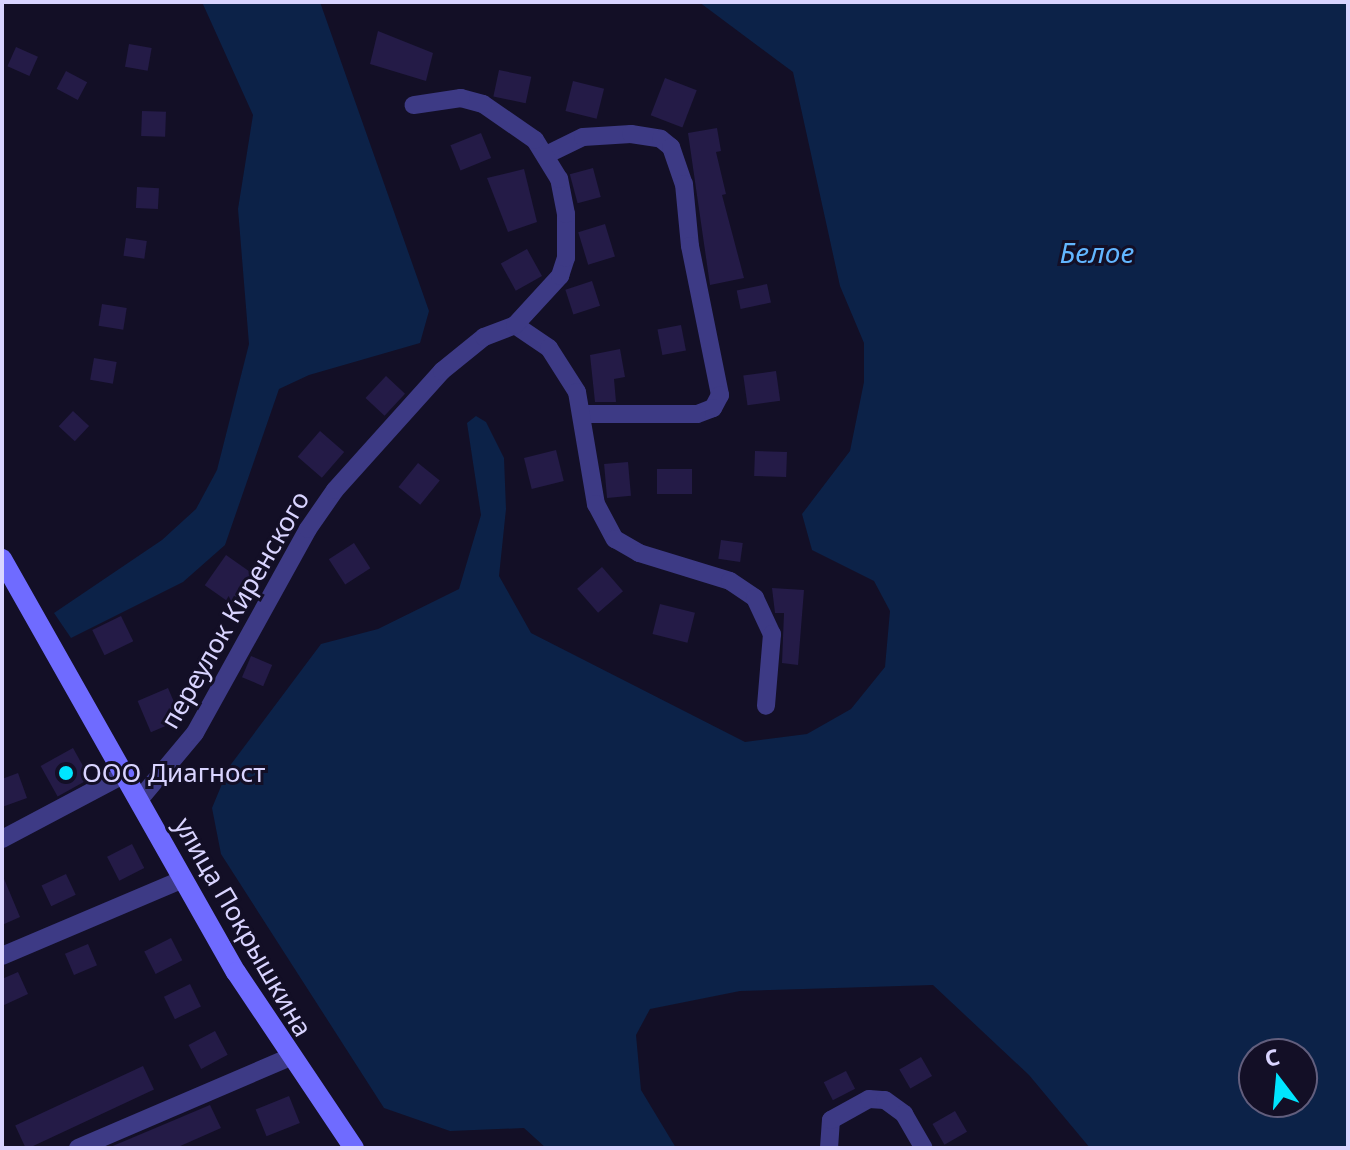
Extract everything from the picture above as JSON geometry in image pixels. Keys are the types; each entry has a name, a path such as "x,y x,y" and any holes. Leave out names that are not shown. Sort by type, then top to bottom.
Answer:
{"street":[{"path":"414,105 461,98 483,104 548,154 583,137 631,134 661,139 671,147 684,184 690,246 720,395 713,408 697,414 583,414"},
{"name":"переулок Киренского","path":"139,800 164,776 195,733 308,529 335,490 442,371 484,337 515,325 546,296 566,258 566,214 548,154"},
{"path":"515,325 549,348 583,414 596,504 615,539 639,553 730,581 755,598 772,634 766,706"},
{"name":"улица Покрышкина","path":"2,559 183,879 290,1057 354,1148"},
{"path":"2,839 125,774"},
{"path":"2,956 183,879"},
{"path":"78,1148 290,1057"},
{"path":"829,1148 831,1120 869,1099 885,1100 904,1114 924,1148"}],"water":[{"path":"202,2 320,2 429,311 420,343 309,375 279,389 225,545 183,582 71,638 54,613 162,540 196,509 217,470 249,344 238,209 253,115"},
{"name":"Белое","path":"699,2 1348,2 1348,1148 1090,1148 1029,1075 933,985 740,991 650,1009 636,1035 641,1090 676,1148 546,1148 524,1128 450,1131 384,1108 221,854 212,808 229,767 321,644 378,629 459,589 481,515 467,423 476,416 486,422 504,458 506,509 499,576 531,633 745,742 807,734 851,709 885,667 890,611 874,581 812,550 802,514 850,451 864,382 864,343 840,286 793,72"}],"building":[{"path":"378,31 433,53 426,81 370,64"},
{"path":"129,44 152,48 148,71 125,67"},
{"path":"16,47 38,57 29,76 7,66"},
{"path":"499,70 531,77 526,103 493,96"},
{"path":"66,71 87,82 78,100 57,89"},
{"path":"665,78 697,90 682,128 651,115"},
{"path":"573,81 604,89 597,119 566,111"},
{"path":"142,111 166,112 165,137 141,136"},
{"path":"717,128 721,151 716,152 726,194 722,195 744,278 710,285 688,133"},
{"path":"481,133 491,158 461,170 450,145"},
{"path":"593,168 601,197 578,203 570,174"},
{"path":"524,169 537,222 508,232 487,178"},
{"path":"137,187 159,188 158,209 136,208"},
{"path":"605,224 615,257 588,265 578,232"},
{"path":"126,238 147,241 144,259 123,256"},
{"path":"527,249 542,276 516,291 501,264"},
{"path":"592,281 600,306 573,314 565,290"},
{"path":"767,284 771,303 741,309 737,290"},
{"path":"102,304 127,308 123,330 99,326"},
{"path":"681,325 686,351 662,355 657,330"},
{"path":"620,349 625,377 614,379 616,402 595,402 590,355"},
{"path":"94,358 117,362 113,384 90,380"},
{"path":"776,371 780,401 747,405 743,376"},
{"path":"386,376 405,394 385,416 366,398"},
{"path":"73,411 89,426 75,441 59,426"},
{"path":"320,431 344,452 322,478 298,457"},
{"path":"556,450 564,481 532,489 524,458"},
{"path":"755,451 787,452 786,477 754,476"},
{"path":"628,462 631,496 607,498 604,464"},
{"path":"418,463 440,481 420,505 398,487"},
{"path":"657,469 692,469 692,494 657,494"},
{"path":"721,540 743,543 740,562 718,559"},
{"path":"354,543 370,568 345,584 329,559"},
{"path":"226,555 253,574 232,604 205,585"},
{"path":"602,567 623,591 598,613 577,589"},
{"path":"772,588 804,590 798,665 782,663 784,613 775,613"},
{"path":"660,604 695,613 687,643 653,634"},
{"path":"121,616 133,641 105,655 92,630"},
{"path":"251,656 272,665 263,686 242,677"},
{"path":"168,688 181,719 151,732 138,701"},
{"name":"ООО Диагност","path":"73,748 90,779 58,797 41,766"},
{"path":"18,773 27,798 2,807 2,779"},
{"path":"132,844 144,868 119,881 107,857"},
{"path":"2,874 20,917 2,925"},
{"path":"66,874 76,895 51,906 42,885"},
{"path":"171,938 182,960 156,974 144,952"},
{"path":"88,944 97,965 74,975 65,954"},
{"path":"18,972 28,994 2,1006 2,979"},
{"path":"190,984 201,1006 175,1019 164,997"},
{"path":"215,1031 228,1055 201,1069 189,1045"},
{"path":"921,1057 932,1076 910,1089 899,1070"},
{"path":"143,1066 154,1090 29,1148 26,1148 15,1126"},
{"path":"846,1071 855,1089 833,1100 824,1082"},
{"path":"289,1096 300,1123 266,1136 256,1109"},
{"path":"210,1105 221,1128 178,1147 108,1148"},
{"path":"955,1111 967,1132 944,1145 932,1124"}],"place":[{"name":"ООО Диагност","path":"66,773"}]}
